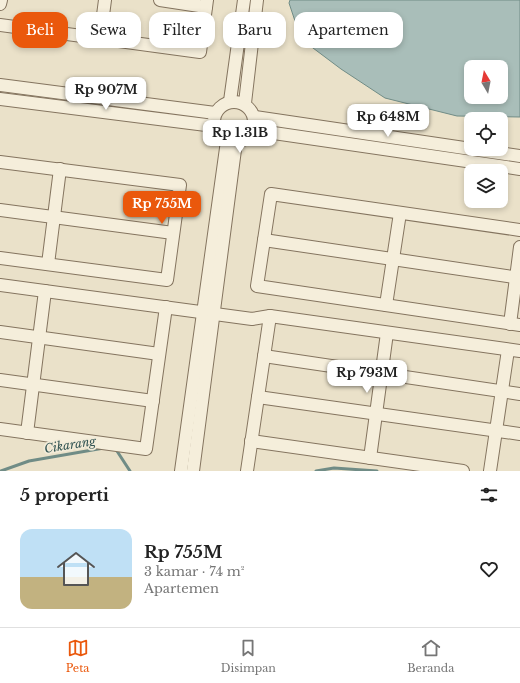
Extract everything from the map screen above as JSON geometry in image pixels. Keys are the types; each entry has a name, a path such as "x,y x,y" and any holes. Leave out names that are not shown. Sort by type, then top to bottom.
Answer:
{"street":[{"path":"0,4 1,0"},
{"path":"103,12 104,0"},
{"path":"141,44 200,52 206,4 160,0"},
{"path":"230,101 244,0"},
{"path":"245,103 230,101 221,105 215,113 214,126 218,135 232,142 246,138 253,130 255,117 245,103 257,0"},
{"path":"0,25 76,35"},
{"path":"0,85 215,113"},
{"path":"0,99 214,126"},
{"path":"101,112 103,99"},
{"path":"255,117 464,148"},
{"path":"253,130 482,164"},
{"path":"389,150 390,137"},
{"path":"181,471 208,313 232,142"},
{"path":"508,153 520,154"},
{"path":"0,162 180,185 167,280 0,258"},
{"path":"508,168 520,169"},
{"path":"48,264 60,170"},
{"path":"520,230 271,194 257,286 515,324 520,247"},
{"path":"0,210 173,233"},
{"path":"386,306 400,213"},
{"path":"264,240 518,278"},
{"path":"0,285 252,319 270,316 520,352"},
{"path":"27,433 45,291"},
{"path":"0,429 146,449 166,307"},
{"path":"192,471 208,313"},
{"path":"247,471 270,316"},
{"path":"0,332 159,354"},
{"path":"370,458 387,333"},
{"path":"490,471 508,350"},
{"path":"264,356 520,394"},
{"path":"0,380 153,401"},
{"path":"258,397 520,434"},
{"path":"252,440 463,471"}],"water":[{"path":"290,0 520,0 520,117 508,117 508,112 464,112 464,116 457,116 385,98 341,69 313,48 403,48 403,12 294,12 294,18 289,3"}],"waterway":[{"name":"Cikarang","path":"1,471 29,461 104,448"},
{"name":"Cikarang","path":"115,448 130,471"},
{"name":"Cikarang","path":"316,471 334,468 377,471"}]}
